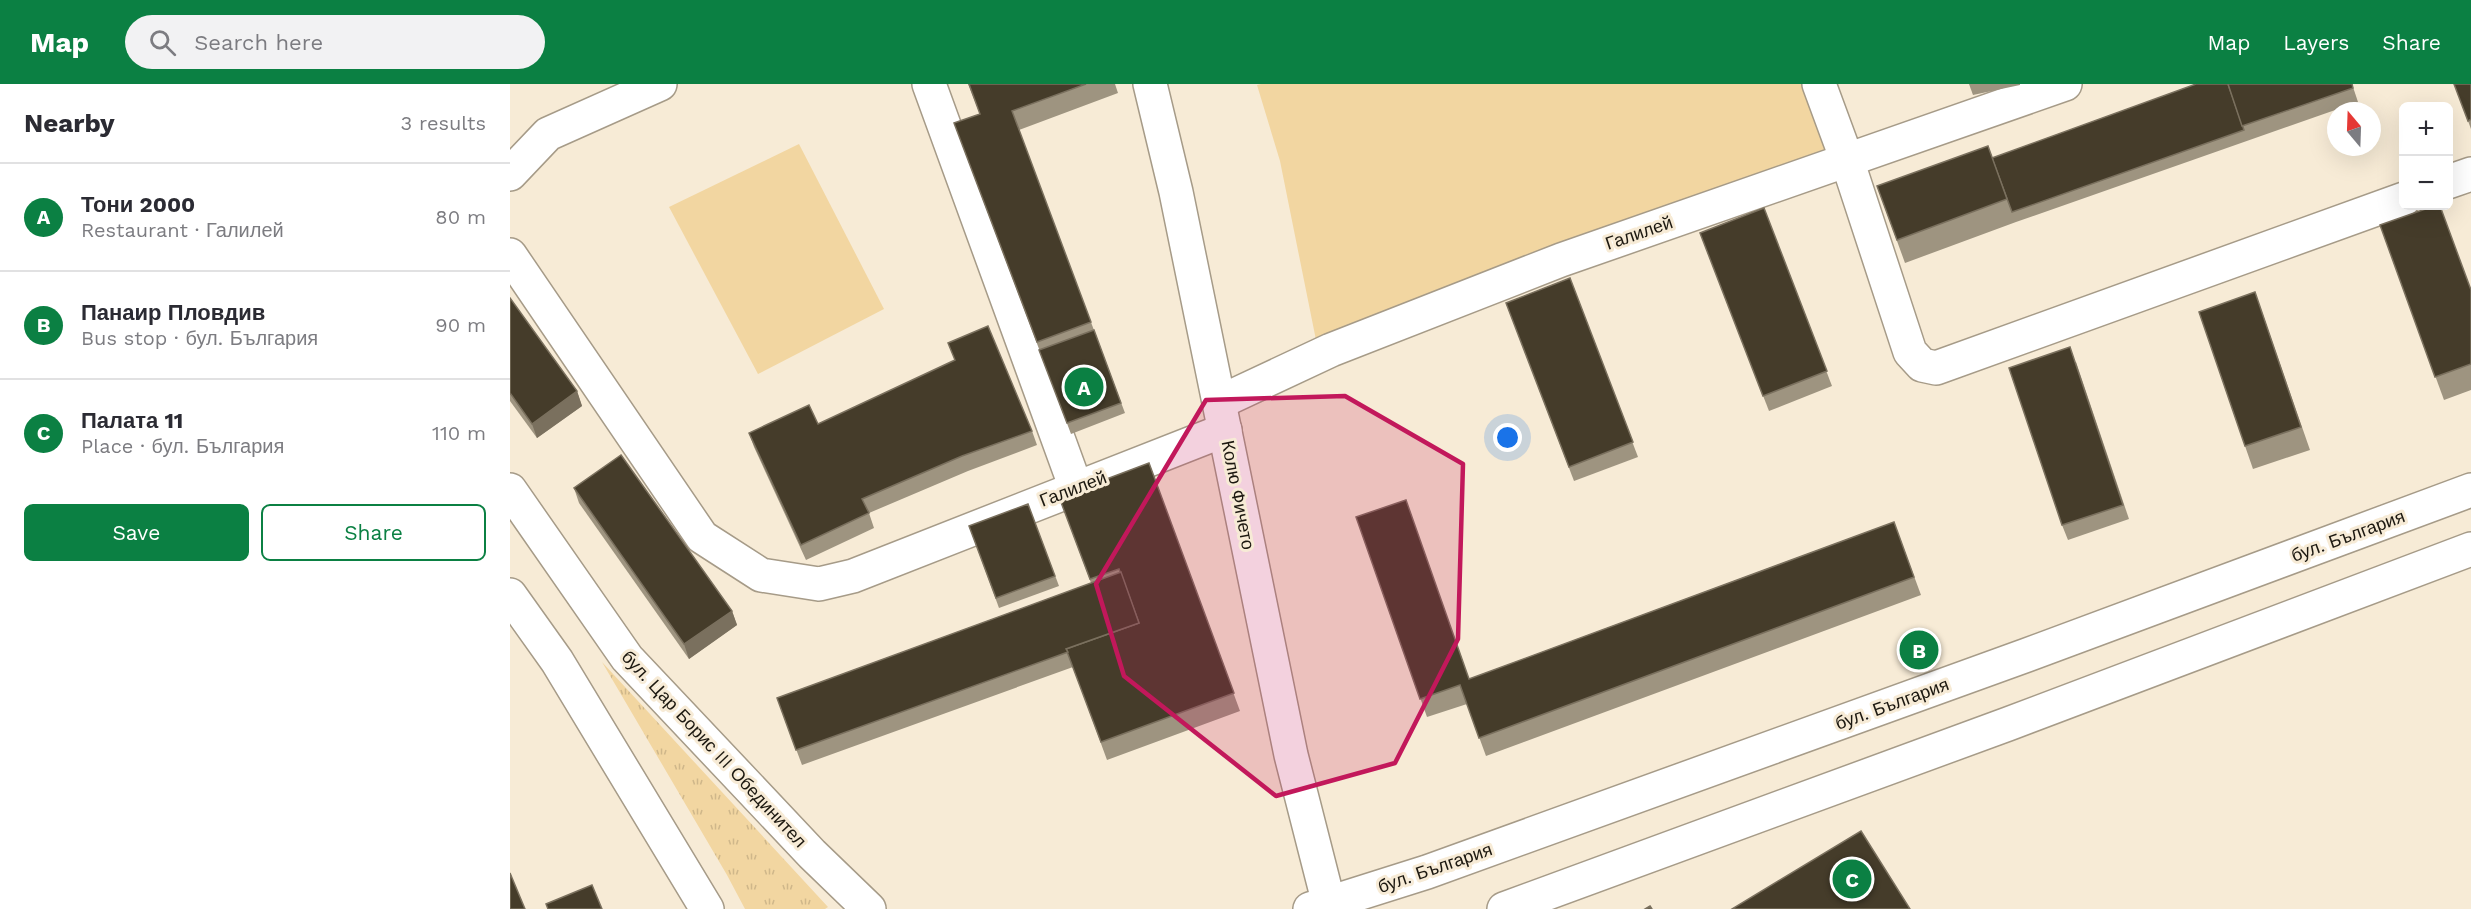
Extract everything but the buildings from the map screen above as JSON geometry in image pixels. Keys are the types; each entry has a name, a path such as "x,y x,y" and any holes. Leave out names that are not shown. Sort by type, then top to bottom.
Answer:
{"street":[{"path":"510,174 548,134 660,84"},
{"path":"929,84 1077,488"},
{"name":"Колю Фичето","path":"1150,84 1176,192 1245,522 1259,604 1320,907"},
{"path":"1819,84 1847,160 1910,352 1922,365 1936,368 2399,200"},
{"name":"Галилей","path":"510,255 702,537 761,575 819,584 853,576 1077,488 1223,416 1330,350 1561,260 2065,84"},
{"path":"2453,180 2471,174"},
{"name":"бул. Цар Борис III Обединител","path":"510,490 627,658 812,854 869,909"},
{"name":"бул. България","path":"1320,907 1483,852 2471,490"},
{"path":"1504,909 2008,724 2471,549"},
{"path":"510,595 557,661 707,909"}],"highlighted area":[{"path":"1345,396 1463,464 1458,639 1395,763 1276,796 1124,676 1096,584 1206,400"}],"green space":[{"path":"1805,84 1827,151 1316,340 1280,161 1257,85"},
{"path":"799,144 884,309 758,374 669,207"},
{"path":"602,662 828,907 825,909 745,909"}],"place":[{"name":"Тони 2000","path":"1084,387"},
{"name":"Панаир Пловдив","path":"1919,650"},
{"name":"Палата 11","path":"1852,879"}]}
